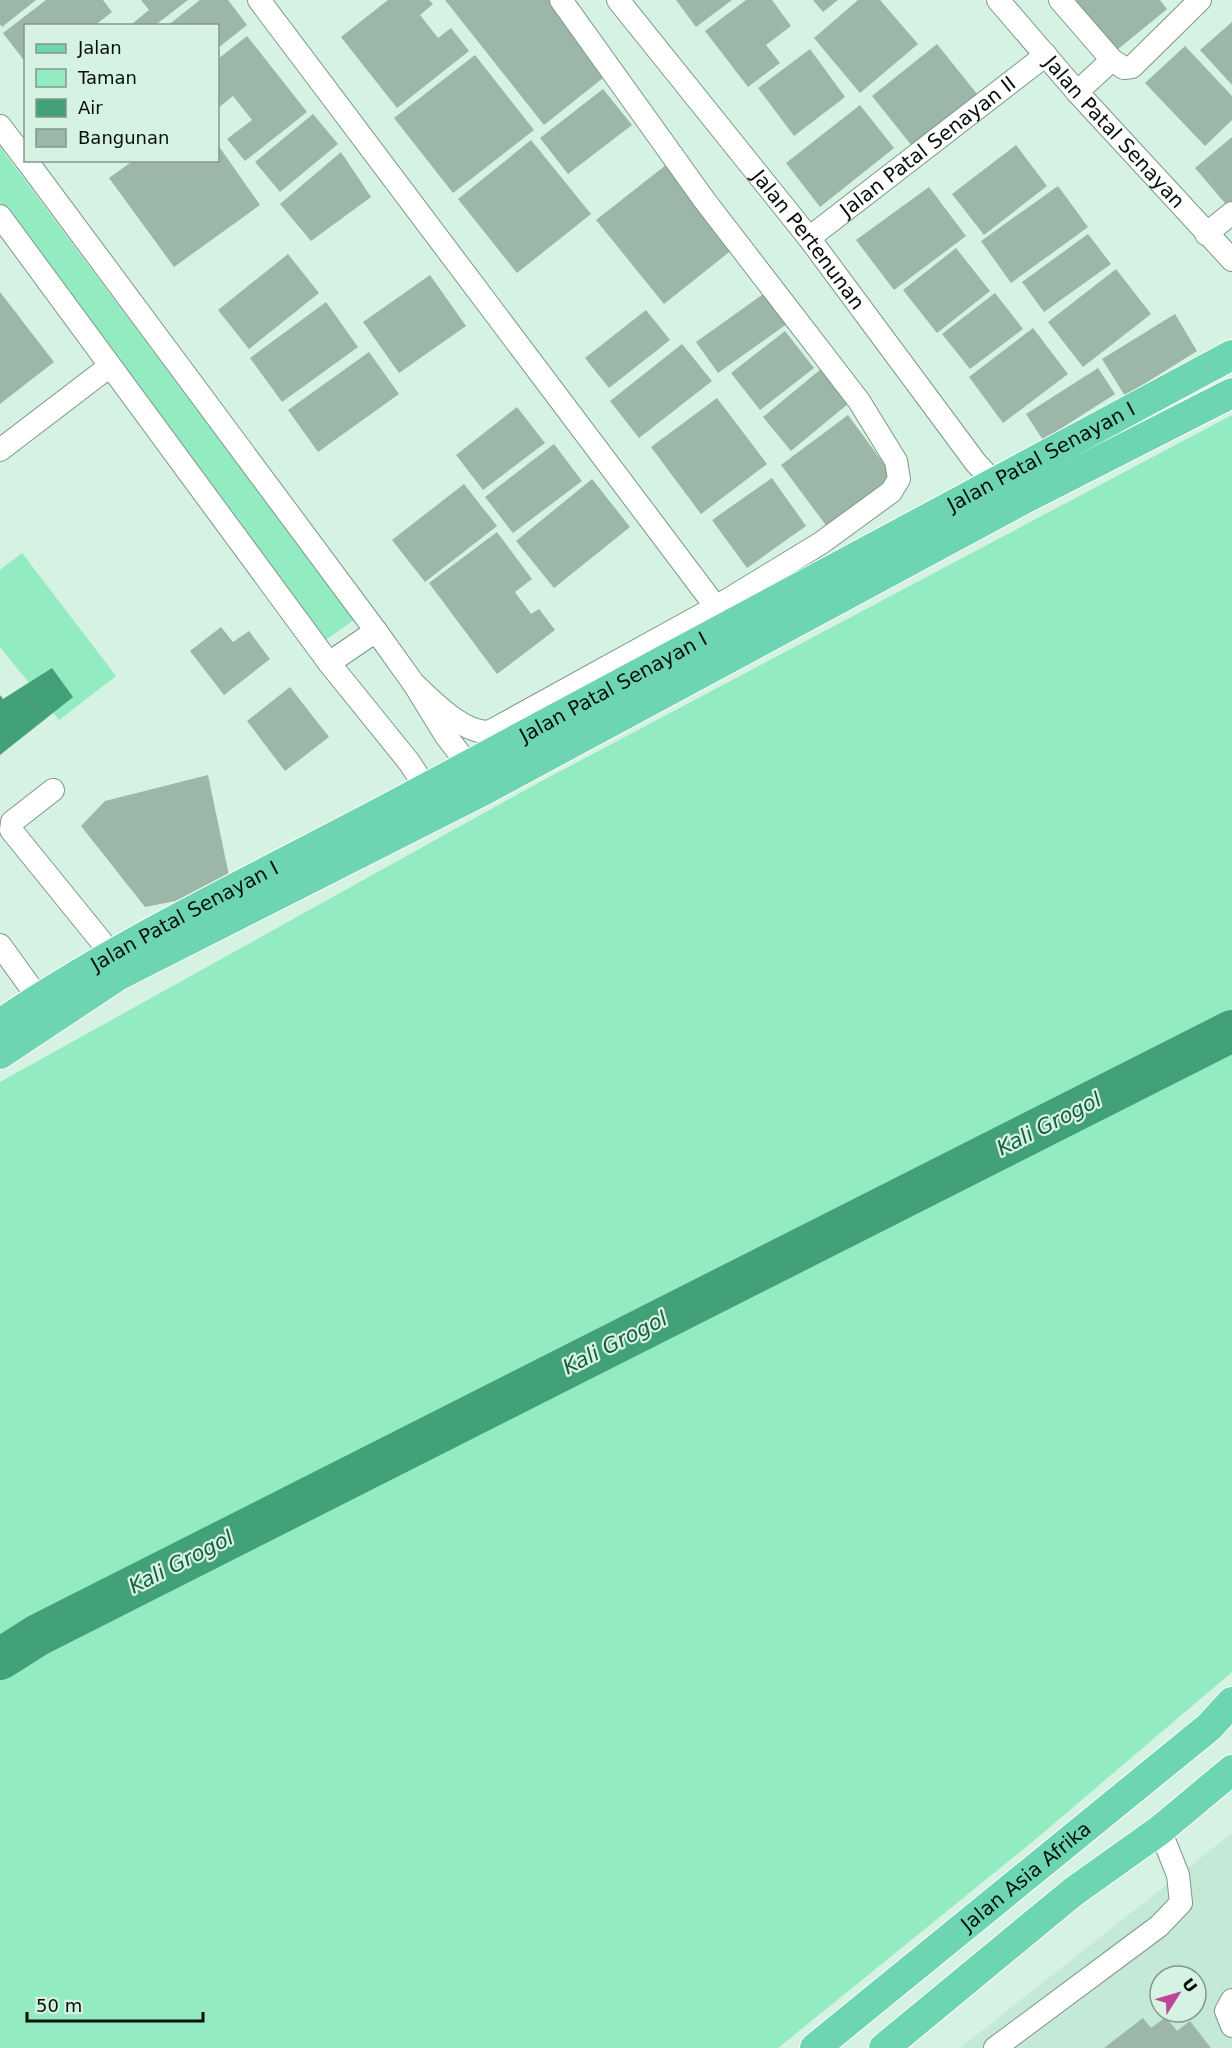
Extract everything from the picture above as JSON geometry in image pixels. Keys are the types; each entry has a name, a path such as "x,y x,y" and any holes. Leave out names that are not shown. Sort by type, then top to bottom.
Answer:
{"main road":[{"name":"Jalan Patal Senayan I","path":"478,777 993,481 1232,355"},
{"name":"Jalan Patal Senayan I","path":"0,1024 39,999 114,965 1232,393"},
{"name":"Jalan Patal Senayan I","path":"0,1054 114,965"},
{"name":"Jalan Asia Afrika","path":"814,2048 1048,1857 1221,1720 1232,1701"},
{"path":"884,2048 1073,1892 1160,1830 1229,1772"},
{"path":"1048,1857 1058,1856 1074,1865 1078,1883 1073,1892"}],"street":[{"path":"259,0 716,607"},
{"path":"414,684 438,706 473,731 489,732 716,607 821,543 876,505 891,492 899,479 896,461 859,401 705,201 561,0"},
{"name":"Jalan Pertenunan","path":"618,0 809,238 976,464 993,481"},
{"name":"Jalan Patal Senayan","path":"998,0 1077,92 1232,260"},
{"path":"1060,0 1112,60 1124,68 1132,67 1200,0"},
{"name":"Jalan Patal Senayan II","path":"809,238 1046,55"},
{"path":"1077,92 1112,60"},
{"path":"0,126 24,157"},
{"path":"27,162 376,631 414,684 446,736 478,777"},
{"path":"1206,234 1232,213"},
{"path":"0,216 329,663 410,762 434,800"},
{"path":"0,450 110,366"},
{"path":"329,663 376,631"},
{"path":"53,790 12,822 11,830 101,941 114,965"},
{"path":"0,945 39,999"},
{"path":"995,2048 1135,1945 1174,1912 1181,1903 1178,1875 1160,1830"},
{"path":"1232,2000 1226,2011 1232,2026"}],"shaded area":[{"path":"1232,1833 1232,2048 960,2048"}],"green space":[{"path":"0,147 354,620 324,641 0,203"},
{"path":"1232,415 1232,1672 1037,1838 778,2048 0,2048 0,1082 538,783"},
{"path":"22,553 116,676 59,720 0,647 0,570"}],"water":[{"path":"52,668 73,697 0,755 0,695 3,699"},
{"path":"1232,1016 1232,1051 1113,1111 1099,1081"}],"building":[{"path":"0,0 36,0 2,27"},
{"path":"46,0 103,0 112,12 97,24 24,24 24,60 3,33"},
{"path":"141,0 188,0 157,24 134,24 149,10"},
{"path":"200,0 228,0 247,25 219,47 219,24 170,24"},
{"path":"388,0 429,0 433,4 420,15 438,38 451,28 469,51 397,108 341,37"},
{"path":"445,0 550,0 608,74 544,125"},
{"path":"676,0 732,0 696,27"},
{"path":"746,0 772,0 791,26 766,45 780,63 748,87 705,31"},
{"path":"813,0 838,0 823,12"},
{"path":"858,0 880,0 918,44 860,93 814,38"},
{"path":"1076,0 1160,0 1167,9 1117,50"},
{"path":"1232,22 1232,85 1200,50"},
{"path":"247,36 307,112 245,161 227,139 252,120 233,96 219,107 219,58"},
{"path":"937,44 981,99 916,151 872,96"},
{"path":"1185,46 1232,96 1232,120 1205,146 1145,83"},
{"path":"810,49 845,97 794,136 758,88"},
{"path":"475,55 534,130 453,193 394,118"},
{"path":"603,89 632,125 568,174 540,138"},
{"path":"860,105 894,148 820,207 786,163"},
{"path":"313,114 338,144 280,192 255,162"},
{"path":"1232,137 1232,207 1230,209 1195,168"},
{"path":"531,140 591,214 517,273 458,199"},
{"path":"1016,145 1047,186 984,235 952,194"},
{"path":"219,146 260,205 174,267 109,178 131,162 219,162"},
{"path":"341,152 371,197 311,241 280,204"},
{"path":"666,165 733,249 664,304 596,220"},
{"path":"1058,186 1088,227 1011,283 981,241"},
{"path":"929,187 966,236 894,290 856,240"},
{"path":"1088,234 1111,264 1044,312 1022,282"},
{"path":"956,248 990,291 937,333 903,290"},
{"path":"288,254 319,293 249,349 218,310"},
{"path":"1116,269 1151,314 1083,367 1048,322"},
{"path":"430,275 466,326 399,373 363,322"},
{"path":"769,290 791,321 718,373 696,342"},
{"path":"0,292 54,362 0,404"},
{"path":"995,293 1023,329 970,369 942,334"},
{"path":"326,302 358,347 282,402 250,358"},
{"path":"646,310 670,340 609,388 585,358"},
{"path":"1175,314 1197,351 1125,396 1102,359"},
{"path":"1033,328 1068,374 1003,423 969,377"},
{"path":"785,331 814,368 760,410 731,373"},
{"path":"682,344 712,381 639,438 610,401"},
{"path":"369,352 399,394 318,452 288,410"},
{"path":"1098,368 1115,394 1043,440 1026,414"},
{"path":"821,369 849,403 791,451 763,417"},
{"path":"717,398 767,464 701,514 651,447"},
{"path":"517,407 545,443 483,490 456,455"},
{"path":"848,415 895,479 828,528 781,465"},
{"path":"554,444 582,481 513,533 485,497"},
{"path":"772,478 806,526 747,568 712,520"},
{"path":"592,479 630,527 554,588 516,541"},
{"path":"464,484 497,526 425,582 392,540"},
{"path":"497,532 532,579 515,592 531,614 539,609 555,630 497,674 429,583"},
{"path":"221,627 233,642 249,631 270,659 224,695 190,651"},
{"path":"290,687 329,737 285,771 247,721"},
{"path":"208,775 232,890 145,907 81,826 105,801"},
{"path":"1143,2018 1151,2028 1156,2024 1172,2024 1177,2031 1186,2024 1192,2024 1211,2048 1104,2048"}],"waterway":[{"name":"Kali Grogol","path":"0,1659 38,1635 1232,1031"}]}
